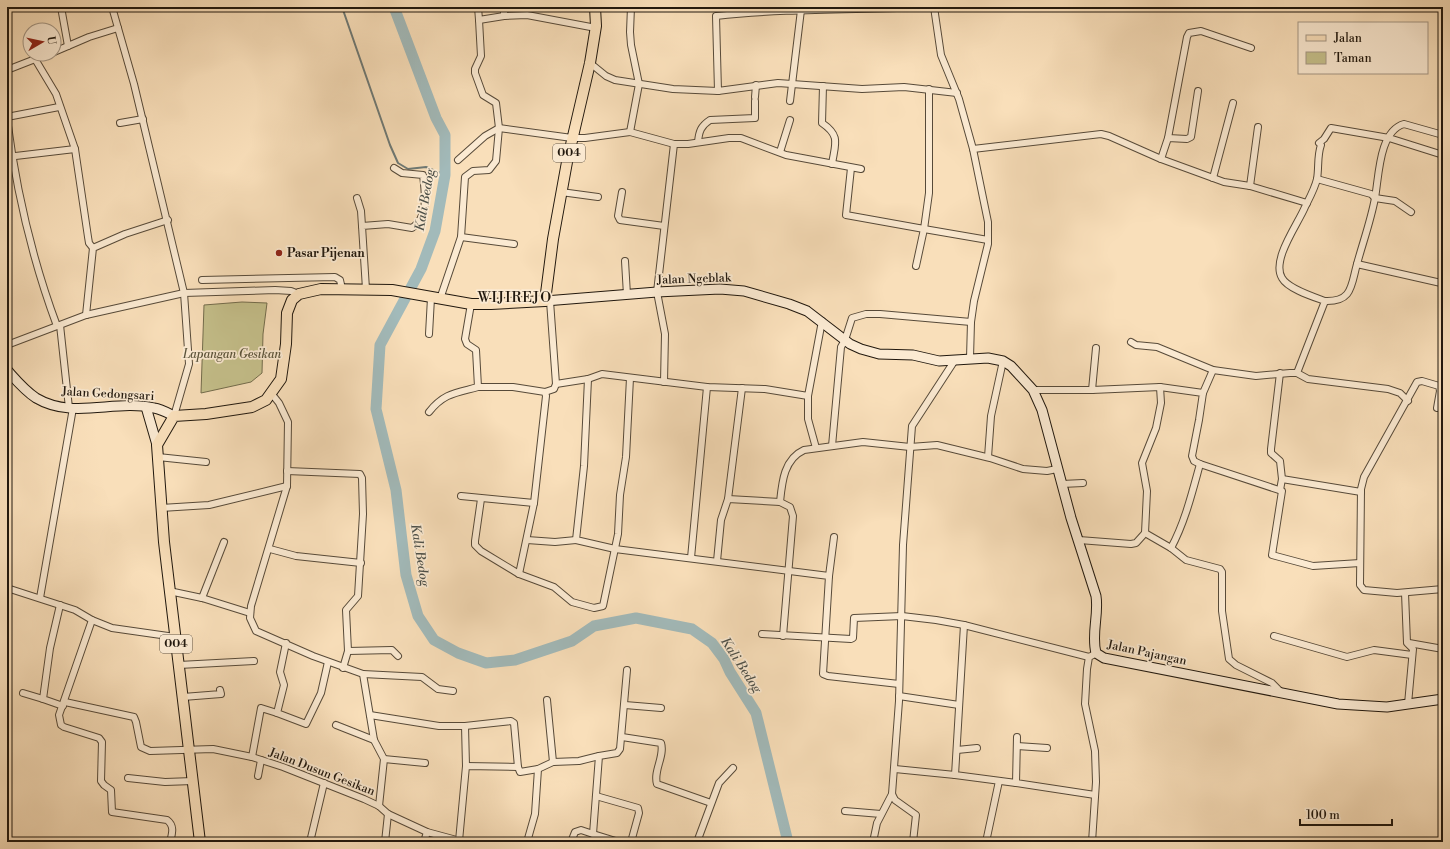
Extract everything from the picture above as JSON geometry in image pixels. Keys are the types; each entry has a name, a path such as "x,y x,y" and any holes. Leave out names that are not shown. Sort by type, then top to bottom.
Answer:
{"main road":[{"name":"004","path":"548,301 561,192 590,63 596,28 595,7"},
{"path":"299,294 321,289 366,290"},
{"name":"Jalan Ngeblak","path":"366,290 399,290 433,298 471,304 548,301 657,292 720,289 744,291 789,304 822,321 845,340 855,346 879,354 913,355 938,361 970,358"},
{"name":"Jalan Gedongsari","path":"7,370 28,392 37,398 71,408 146,407 155,408 174,416 206,414 252,407 266,400 277,387 282,373 286,344 287,313 292,300 299,294"},
{"name":"Jalan Pajangan","path":"970,358 988,358 1011,366 1033,390 1042,410 1057,469 1097,601 1092,655 1338,704 1379,707 1443,699"},
{"path":"146,407 157,445"},
{"path":"157,445 174,416"},
{"name":"004","path":"157,445 161,508 200,842"}],"street":[{"path":"61,7 68,46"},
{"path":"112,7 143,119 184,293 189,364 174,416"},
{"path":"429,334 433,298 461,237 465,177 473,171 489,170 494,166 496,161 499,128 496,103 483,95 475,73 475,69 481,56 478,7"},
{"path":"504,7 504,16"},
{"path":"630,132 639,84 630,39 632,7"},
{"path":"718,91 716,16 801,10 867,10 926,7"},
{"path":"934,7 941,54 957,93 973,149 988,222 988,240 974,300 971,322 970,358"},
{"path":"790,101 801,10"},
{"path":"479,20 504,16 527,15 596,28"},
{"path":"62,49 118,28"},
{"path":"1161,159 1168,138 1189,33 1201,32 1251,48"},
{"path":"7,70 27,62"},
{"path":"37,62 56,94 59,107 75,149 89,243 93,248 86,315"},
{"path":"590,63 606,76 616,80 673,89 718,91 756,86 792,84 862,89 904,87 957,93"},
{"path":"698,142 699,131 704,124 710,120 755,118 756,86"},
{"path":"824,86 821,117 822,123 830,127 834,132 835,139 832,164"},
{"path":"916,266 924,229 929,193 928,89"},
{"path":"1168,138 1187,139 1191,137 1198,91"},
{"path":"1213,178 1233,103"},
{"path":"40,598 71,408 58,325 42,285 10,157 7,118 59,107"},
{"path":"120,123 143,119"},
{"path":"780,152 790,120"},
{"path":"1443,135 1404,124 1393,130 1389,138 1381,154 1375,198 1349,293 1345,298 1337,301 1325,301 1307,294 1285,282 1280,273 1280,264 1288,237 1307,203 1317,179 1321,145 1319,143 1324,139 1330,128 1389,138 1443,155"},
{"path":"458,160 485,136 499,128 572,138 585,138 630,132 674,144 741,138 786,155 861,169"},
{"path":"1250,186 1258,128"},
{"path":"973,149 1101,134 1109,136 1161,159 1224,182 1250,186 1307,203"},
{"path":"664,382 665,334 657,292 674,144"},
{"path":"10,157 75,149"},
{"path":"362,226 388,224 412,228 420,219 425,205 424,175 402,173 394,168"},
{"path":"851,168 846,215 988,240"},
{"path":"1317,179 1370,194 1375,198 1395,201 1411,212"},
{"path":"561,192 598,197"},
{"path":"622,192 618,216 620,220 664,226"},
{"path":"357,198 361,211 366,290"},
{"path":"93,248 125,234 168,220"},
{"path":"461,237 514,244"},
{"path":"625,261 627,295"},
{"path":"1357,264 1441,283"},
{"path":"202,280 335,277 340,280 342,289"},
{"path":"213,280 214,292"},
{"path":"7,345 86,315 184,293 275,290 291,291 299,294"},
{"path":"429,412 437,402 445,396 478,387 513,387 545,392 554,388 556,384 548,301"},
{"path":"1297,373 1325,301"},
{"path":"471,304 466,339 467,344 476,350 478,387"},
{"path":"832,446 841,347 845,340 852,318 866,314 971,322"},
{"path":"816,448 808,419 808,396 822,321"},
{"path":"1131,342 1136,345 1157,347 1213,370 1256,376 1280,373 1297,373 1308,379 1388,389 1400,393 1408,401"},
{"path":"1092,390 1096,348"},
{"path":"873,842 876,823 892,794 895,769 902,616 903,545 912,426 955,360"},
{"path":"988,457 991,416 1003,362"},
{"path":"1213,370 1203,393 1200,420 1192,456 1194,461 1280,490"},
{"path":"1280,373 1271,453 1280,461 1282,479 1280,490 1282,494 1272,555 1313,566 1360,563"},
{"path":"556,384 588,380 602,374 707,387 765,389 808,396"},
{"path":"481,499 475,545 490,557 519,574 554,587 572,602 594,608 601,607 603,605 615,549 626,457 630,378"},
{"path":"576,540 584,466 588,380"},
{"path":"1437,408 1440,388 1437,385 1422,381 1417,382 1408,401 1364,477 1361,492 1360,586 1362,588 1405,593 1443,589"},
{"path":"691,558 707,387"},
{"path":"1033,390 1092,390 1160,387 1203,393"},
{"path":"1079,540 1131,544 1136,543 1145,533 1147,491 1142,464 1156,428 1161,403 1160,387"},
{"path":"717,561 722,520 728,499 742,388"},
{"path":"519,574 534,503 547,399 545,392"},
{"path":"271,393 279,403 288,422 287,486 270,549 250,613 251,623 256,631 344,668 363,674 392,677 418,677 425,679 438,689 453,691"},
{"path":"780,502 785,471 799,452 816,448 863,442 910,447 937,444 988,457 1023,469 1047,471 1057,469"},
{"path":"158,457 206,462"},
{"path":"1171,548 1178,534 1200,464"},
{"path":"287,470 360,474 362,478 363,514 358,596 346,610 348,652 344,668"},
{"path":"1282,479 1361,492"},
{"path":"1062,484 1083,483"},
{"path":"161,508 209,505 287,486"},
{"path":"461,496 534,503"},
{"path":"728,499 780,502 788,504 792,510 793,516 783,636"},
{"path":"1145,533 1171,548 1186,560 1221,571 1222,611 1229,659 1236,665 1272,683 1283,693"},
{"path":"834,537 829,576 822,670 825,675 899,684"},
{"path":"527,540 555,542 576,540 615,549 829,576"},
{"path":"202,598 224,542"},
{"path":"270,549 296,556 361,563"},
{"path":"7,588 75,610 92,620 112,628 175,637"},
{"path":"170,591 202,598 250,613"},
{"path":"1405,593 1407,642 1408,645 1413,648 1408,704"},
{"path":"43,699 50,648 60,605"},
{"path":"762,634 852,639 854,618 902,616 964,625 1092,655 1087,669 1085,704 1094,751 1096,782 1092,842"},
{"path":"92,620 59,716 61,725 99,738 102,742 101,781 111,790 112,812 167,820 171,825 172,831 170,842"},
{"path":"955,775 964,625"},
{"path":"1274,636 1347,657 1374,650 1412,655"},
{"path":"1407,642 1415,645 1443,649"},
{"path":"277,713 284,684 280,672 286,643"},
{"path":"348,652 392,650 398,656"},
{"path":"179,665 254,661"},
{"path":"252,757 261,708 306,724 321,693 328,662"},
{"path":"370,714 439,726 465,726 513,722 518,767 520,772 538,769 553,762 580,761 619,752 622,737 627,670"},
{"path":"363,674 374,740 384,759 378,806"},
{"path":"183,697 221,694 220,690"},
{"path":"23,693 64,704"},
{"path":"899,696 959,705"},
{"path":"547,700 553,762"},
{"name":"Jalan Dusun Gesikan","path":"64,704 134,717 141,747 144,750 150,752 190,748 213,749 252,757 324,783 378,806 388,814 427,832 461,841"},
{"path":"625,705 661,708"},
{"path":"336,725 374,740"},
{"path":"461,841 466,766 465,726"},
{"path":"622,737 662,743 656,779 657,784 711,803"},
{"path":"1016,783 1017,737"},
{"path":"1017,746 1047,748"},
{"path":"957,750 977,748"},
{"path":"593,834 600,756"},
{"path":"384,759 425,763"},
{"path":"258,776 261,760"},
{"path":"466,766 518,767"},
{"path":"697,842 719,783 733,768"},
{"path":"527,842 535,814 538,769"},
{"path":"895,769 955,775 1095,795"},
{"path":"128,778 165,782 193,781"},
{"path":"986,842 999,781"},
{"path":"310,842 324,783"},
{"path":"892,794 895,800 916,814 913,842"},
{"path":"596,796 638,808 639,813 631,842"},
{"path":"844,811 881,814"},
{"path":"385,842 388,814"},
{"path":"571,842 575,832 577,831 619,842"},
{"path":"424,842 427,832"}],"green space":[{"name":"Lapangan Gesikan","path":"242,302 267,303 263,334 262,373 251,382 201,393 204,305"}],"waterway":[{"path":"342,7 390,145 398,163 408,169 426,167 445,175"},
{"name":"Kali Bedog","path":"394,7 436,118 445,135 445,175 435,231 421,269 380,345 376,409 396,490 406,575 418,616 434,640 458,653 486,663 515,660 572,641 594,626 636,618 692,629 712,643 724,659 730,672 756,713 788,842"}],"place":[{"name":"Pasar Pijenan","path":"279,253"}],"district":[{"name":"WIJIREJO","path":"515,298"}]}
